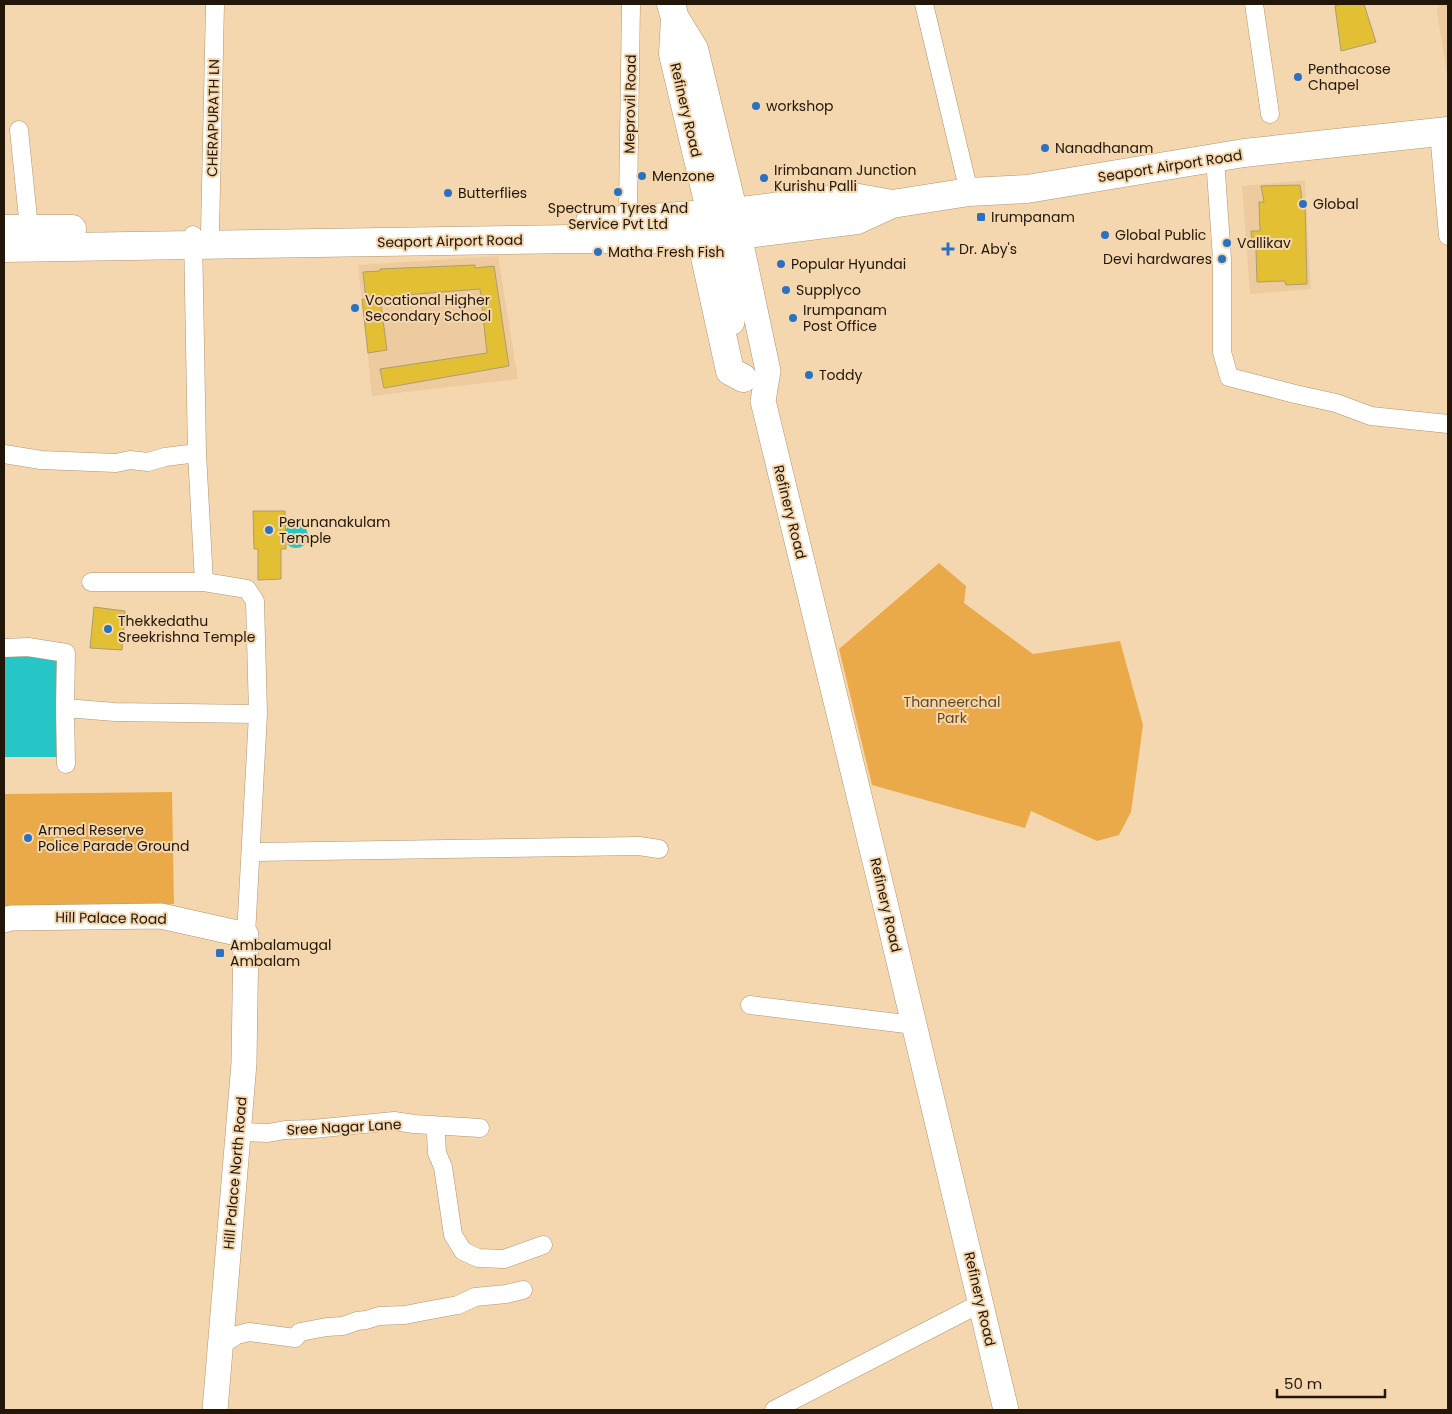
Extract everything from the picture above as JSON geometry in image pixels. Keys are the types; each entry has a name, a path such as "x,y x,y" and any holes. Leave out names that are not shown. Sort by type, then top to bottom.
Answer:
{"main road":[{"name":"Refinery Road","path":"673,11 694,49 700,73 725,224"},
{"name":"Refinery Road","path":"673,11 673,54 768,371 763,401 1006,1410"},
{"name":"Seaport Airport Road","path":"17,229 199,237 562,239 725,224 857,220 892,204 969,192 1027,189 1244,153 1444,132"},
{"name":"Seaport Airport Road","path":"4,248 199,237 573,221 624,220 725,224 854,197 892,204"},
{"path":"573,221 611,205 628,204 725,224 730,371 743,378"},
{"name":"Refinery Road","path":"743,378 763,401"},
{"name":"Hill Palace Road","path":"4,920 11,918 162,916 246,936"},
{"name":"Hill Palace North Road","path":"214,1410 244,1063 246,936"}],"street":[{"name":"CHERAPURATH LN","path":"204,582 197,453 199,237 215,4"},
{"name":"Meprovil Road","path":"628,204 631,4"},
{"path":"924,4 969,192"},
{"path":"1254,4 1270,114"},
{"path":"17,229 19,130"},
{"path":"1444,132 1448,236"},
{"path":"1215,158 1222,259 1222,352 1229,377 1336,403 1371,416 1448,424"},
{"path":"4,454 41,460 116,463 130,460 148,462 165,457 197,453"},
{"path":"91,582 204,582 247,589 255,601 258,714 246,936"},
{"path":"4,648 28,647 66,653 66,764"},
{"path":"65,708 115,712 258,714"},
{"path":"251,852 639,846 659,849"},
{"path":"750,1004 914,1025"},
{"name":"Sree Nagar Lane","path":"238,1132 268,1133 394,1121 480,1128"},
{"path":"434,1125 438,1153 443,1168 453,1235 463,1251 478,1258 504,1259 543,1245"},
{"path":"220,1340 228,1340 248,1332 295,1338 300,1332 342,1326 379,1316 405,1315 458,1305 475,1297 506,1294 523,1290"},
{"path":"774,1410 981,1303"}],"shaded area":[{"path":"1439,4 1448,4 1448,79 1437,12"},
{"path":"1305,180 1311,289 1250,294 1242,186"},
{"path":"498,256 518,379 372,396 358,265"}],"green space":[{"name":"Thanneerchal Park","path":"939,563 966,586 964,603 1033,654 1120,641 1143,725 1131,812 1119,835 1097,841 1031,811 1025,828 872,785 839,649"},
{"path":"172,792 174,904 4,907 4,794"}],"water":[{"path":"296,524 305,527 308,536 305,545 296,548 287,545 284,536 287,527"},
{"path":"4,650 59,655 65,757 4,757"}],"building":[{"path":"1342,4 1364,4 1376,42 1341,51 1335,6"},
{"path":"1300,185 1302,201 1305,201 1307,284 1286,285 1285,281 1257,282 1256,249 1253,249 1251,231 1260,231 1259,202 1264,202 1261,186"},
{"path":"475,265 475,268 494,266 509,366 384,388 380,369 487,353 480,289 380,297 387,350 368,353 362,299 366,300 363,272 380,271 380,269"},
{"name":"Perunanakulam Temple","path":"253,511 285,511 286,549 281,549 281,579 258,580 258,549 254,549"},
{"name":"Thekkedathu Sreekrishna Temple","path":"94,607 125,611 122,650 90,648"}],"place":[{"name":"Penthacose Chapel","path":"1298,77"},
{"name":"workshop","path":"756,106"},
{"name":"Nanadhanam","path":"1045,148"},
{"name":"Menzone","path":"642,176"},
{"name":"Irimbanam Junction Kurishu Palli","path":"764,178"},
{"name":"Spectrum Tyres And Service Pvt Ltd","path":"618,192"},
{"name":"Butterflies","path":"448,193"},
{"name":"Global","path":"1303,204"},
{"name":"Irumpanam","path":"981,217"},
{"name":"Global Public","path":"1105,235"},
{"name":"Vallikav","path":"1227,243"},
{"name":"Dr. Aby's","path":"948,249"},
{"name":"Matha Fresh Fish","path":"598,252"},
{"name":"Devi hardwares","path":"1222,259"},
{"name":"Popular Hyundai","path":"781,264"},
{"name":"Supplyco","path":"786,290"},
{"name":"Vocational Higher Secondary School","path":"355,308"},
{"name":"Irumpanam Post Office","path":"793,318"},
{"name":"Toddy","path":"809,375"},
{"name":"Perunanakulam Temple","path":"269,530"},
{"name":"Thekkedathu Sreekrishna Temple","path":"108,629"},
{"name":"Armed Reserve Police Parade Ground","path":"28,838"},
{"name":"Ambalamugal Ambalam","path":"220,953"}]}
